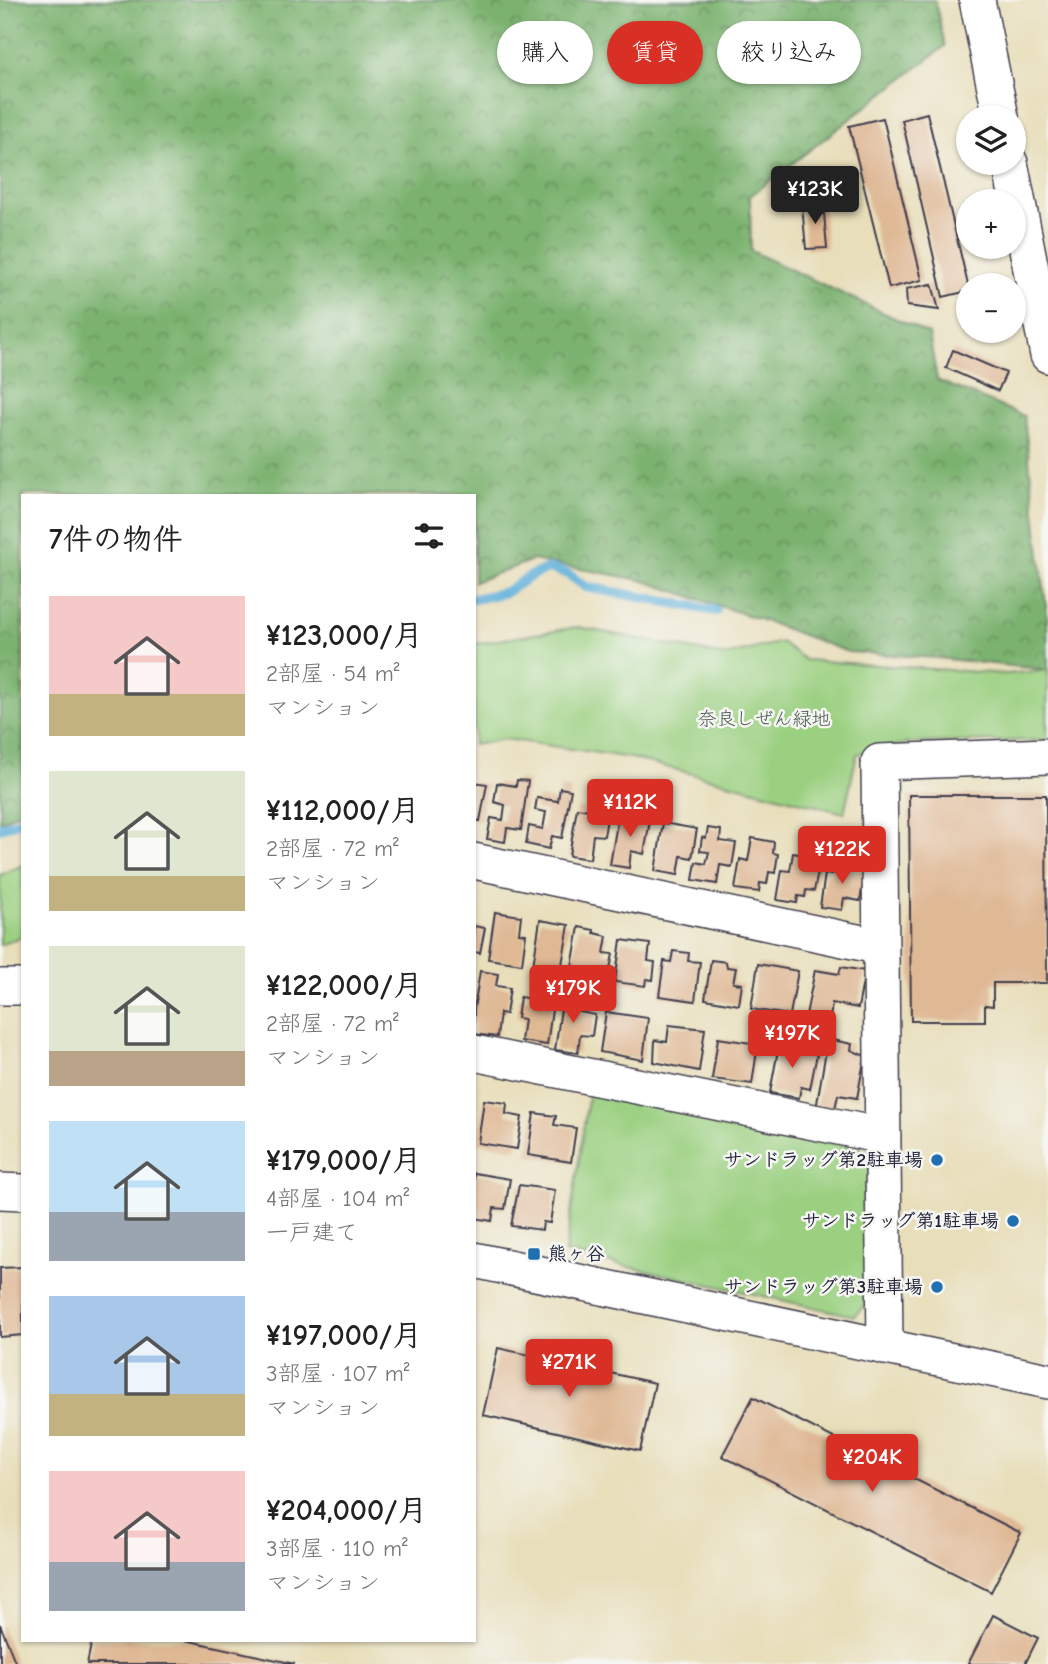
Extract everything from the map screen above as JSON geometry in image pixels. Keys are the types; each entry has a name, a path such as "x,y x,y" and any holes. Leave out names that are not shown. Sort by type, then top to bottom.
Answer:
{"street":[{"path":"977,0 999,105"},
{"path":"1012,175 1048,355"},
{"path":"885,1347 880,762 1048,757"},
{"path":"476,861 881,947"},
{"path":"0,987 21,987"},
{"path":"476,1053 883,1136"},
{"path":"0,1191 21,1192"},
{"path":"476,1260 1048,1381"}],"green space":[{"path":"0,0 935,0 945,46 750,196 751,251 929,334 937,380 1024,416 1047,615 1048,670 848,652 641,580 533,560 476,581 476,494 21,494 21,811 0,822"},
{"name":"奈良しぜん緑地","path":"578,627 725,656 781,642 805,660 1006,674 1048,670 1047,740 909,743 857,754 844,813 631,758 505,739 476,745 476,644"},
{"path":"21,866 21,937 0,945 0,875"},
{"path":"589,1092 871,1151 867,1303 854,1316 565,1253"}],"building":[{"path":"927,113 956,235 956,259 962,259 965,273 956,273 956,294 943,297 902,120"},
{"path":"883,118 922,280 889,288 849,126"},
{"path":"829,174 831,196 811,197 809,176"},
{"path":"823,202 827,248 806,249 802,205"},
{"path":"932,284 939,310 907,306 906,289"},
{"path":"953,350 1006,373 998,391 946,368"},
{"path":"517,780 528,781 521,830 507,828 505,842 487,839 491,818 503,820 505,805 494,802 497,783 516,786"},
{"path":"476,782 487,784 480,821 476,820"},
{"path":"560,788 571,790 562,838 552,836 549,849 526,844 529,826 543,829 546,812 535,810 537,798 558,801"},
{"path":"909,795 1046,795 1047,983 993,983 993,1006 985,1005 985,1021 911,1021"},
{"path":"577,808 608,813 604,836 593,835 590,859 569,856"},
{"path":"639,813 651,815 644,854 631,851 629,868 610,865 618,817 638,820"},
{"path":"663,823 697,829 692,858 681,856 678,875 655,871"},
{"path":"708,828 721,830 720,841 736,843 732,867 720,865 717,884 693,880 696,862 706,864 709,852 700,851 702,837 706,838"},
{"path":"752,838 774,842 773,853 778,854 775,873 769,872 767,884 760,883 759,892 735,889 740,859 748,861"},
{"path":"793,853 821,858 814,891 806,890 805,897 798,896 797,903 777,900 782,870 790,871"},
{"path":"834,861 851,863 850,870 865,872 860,901 844,898 842,910 820,907 825,874 832,875"},
{"path":"495,912 521,916 519,933 526,934 522,964 488,959"},
{"path":"540,920 569,925 561,970 533,966"},
{"path":"476,926 485,928 480,953 476,952"},
{"path":"579,927 607,936 604,953 613,954 608,979 571,972"},
{"path":"621,940 650,944 648,961 655,962 653,980 646,979 645,986 615,982"},
{"path":"673,951 689,953 688,961 700,962 695,1001 659,996 664,961 671,962"},
{"path":"711,960 726,962 727,967 736,968 733,983 742,984 739,1005 705,999"},
{"path":"758,964 798,971 790,1015 751,1009"},
{"path":"841,967 865,971 858,1008 832,1003 830,1019 806,1015 815,970 839,974"},
{"path":"480,971 498,974 496,986 510,988 506,1014 500,1013 497,1037 476,1034 476,996"},
{"path":"563,995 583,998 580,1012 595,1015 592,1036 580,1035 578,1053 555,1050"},
{"path":"520,997 553,1003 547,1045 521,1041 524,1019 517,1018"},
{"path":"606,1012 648,1018 643,1060 600,1052"},
{"path":"669,1025 705,1029 699,1071 654,1062 655,1040 667,1042"},
{"path":"718,1038 758,1044 752,1084 712,1079"},
{"path":"780,1039 800,1043 799,1051 817,1054 810,1089 801,1087 799,1098 770,1093"},
{"path":"828,1039 852,1044 851,1050 865,1056 857,1098 838,1095 834,1113 816,1109"},
{"path":"484,1100 507,1103 506,1114 522,1117 517,1149 478,1143"},
{"path":"534,1113 556,1116 554,1125 576,1128 571,1162 528,1155"},
{"path":"476,1173 510,1179 505,1209 494,1208 492,1221 476,1218"},
{"path":"519,1185 555,1190 550,1223 543,1222 542,1230 511,1226"},
{"path":"21,1267 21,1335 0,1337 0,1268"},
{"path":"498,1348 655,1383 640,1451 483,1415"},
{"path":"753,1397 1021,1533 991,1592 722,1456"},
{"path":"993,1615 1038,1638 1025,1664 968,1664"},
{"path":"0,1624 16,1664 0,1664"},
{"path":"92,1642 194,1642 295,1664 87,1664"}],"waterway":[{"path":"476,599 506,592 532,575 549,568 568,574 586,587 716,611"},
{"path":"0,828 21,821"}],"place":[{"name":"サンドラッグ第2駐車場","path":"937,1160"},
{"name":"サンドラッグ第1駐車場","path":"1013,1221"},
{"name":"熊ヶ谷","path":"534,1254"},
{"name":"サンドラッグ第3駐車場","path":"937,1287"}]}
